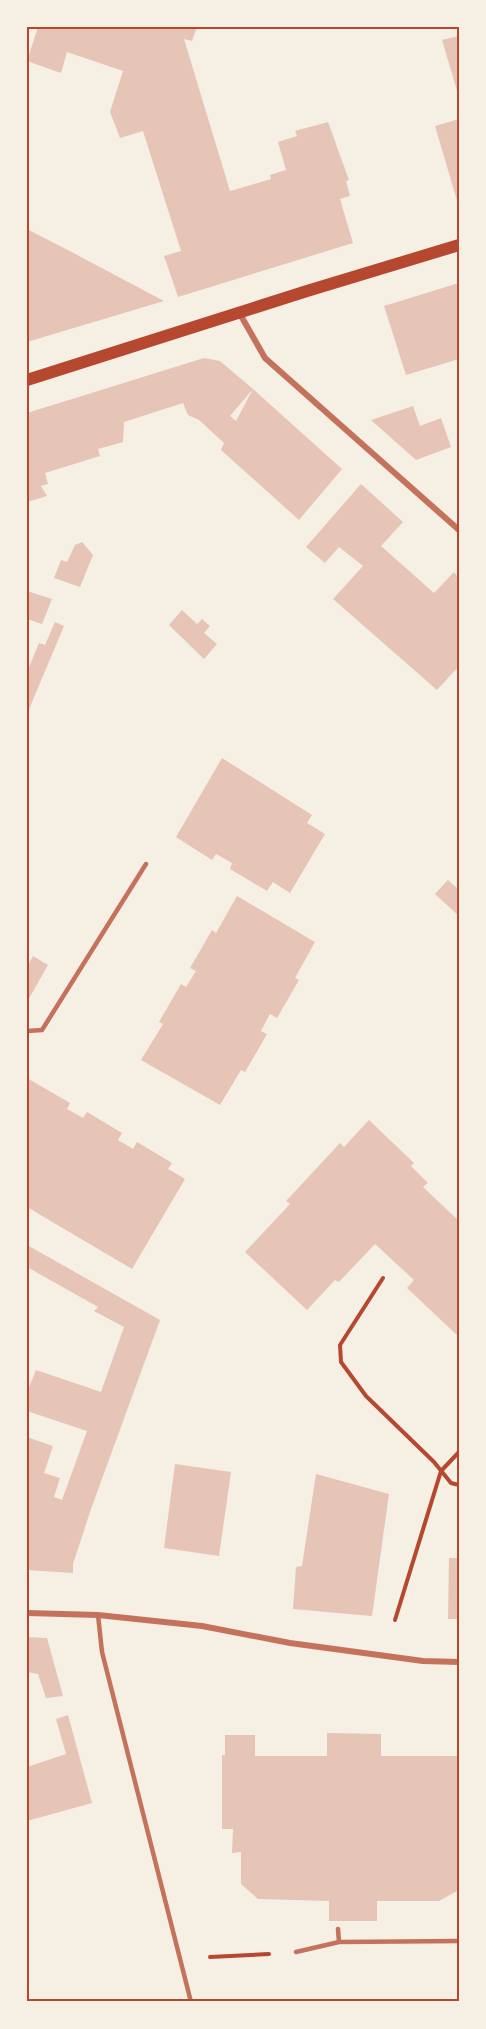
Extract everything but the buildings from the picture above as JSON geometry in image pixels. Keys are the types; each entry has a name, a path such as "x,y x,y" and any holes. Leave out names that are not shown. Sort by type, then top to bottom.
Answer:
{"main road":[{"path":"27,380 459,245"}],"street":[{"path":"240,314 265,358 459,530"},
{"path":"27,1613 98,1615 202,1626 290,1643 423,1660 459,1662"}],"lane":[{"path":"27,1031 42,1030 146,864"},
{"path":"98,1615 102,1652 191,2002"},
{"path":"338,1929 339,1942"},
{"path":"296,1952 339,1942 459,1941"}],"path":[{"path":"383,1278 340,1346 341,1362 366,1396 441,1471 451,1484 459,1485"},
{"path":"394,1620 441,1471 459,1452"},
{"path":"210,1957 296,1952"}]}
